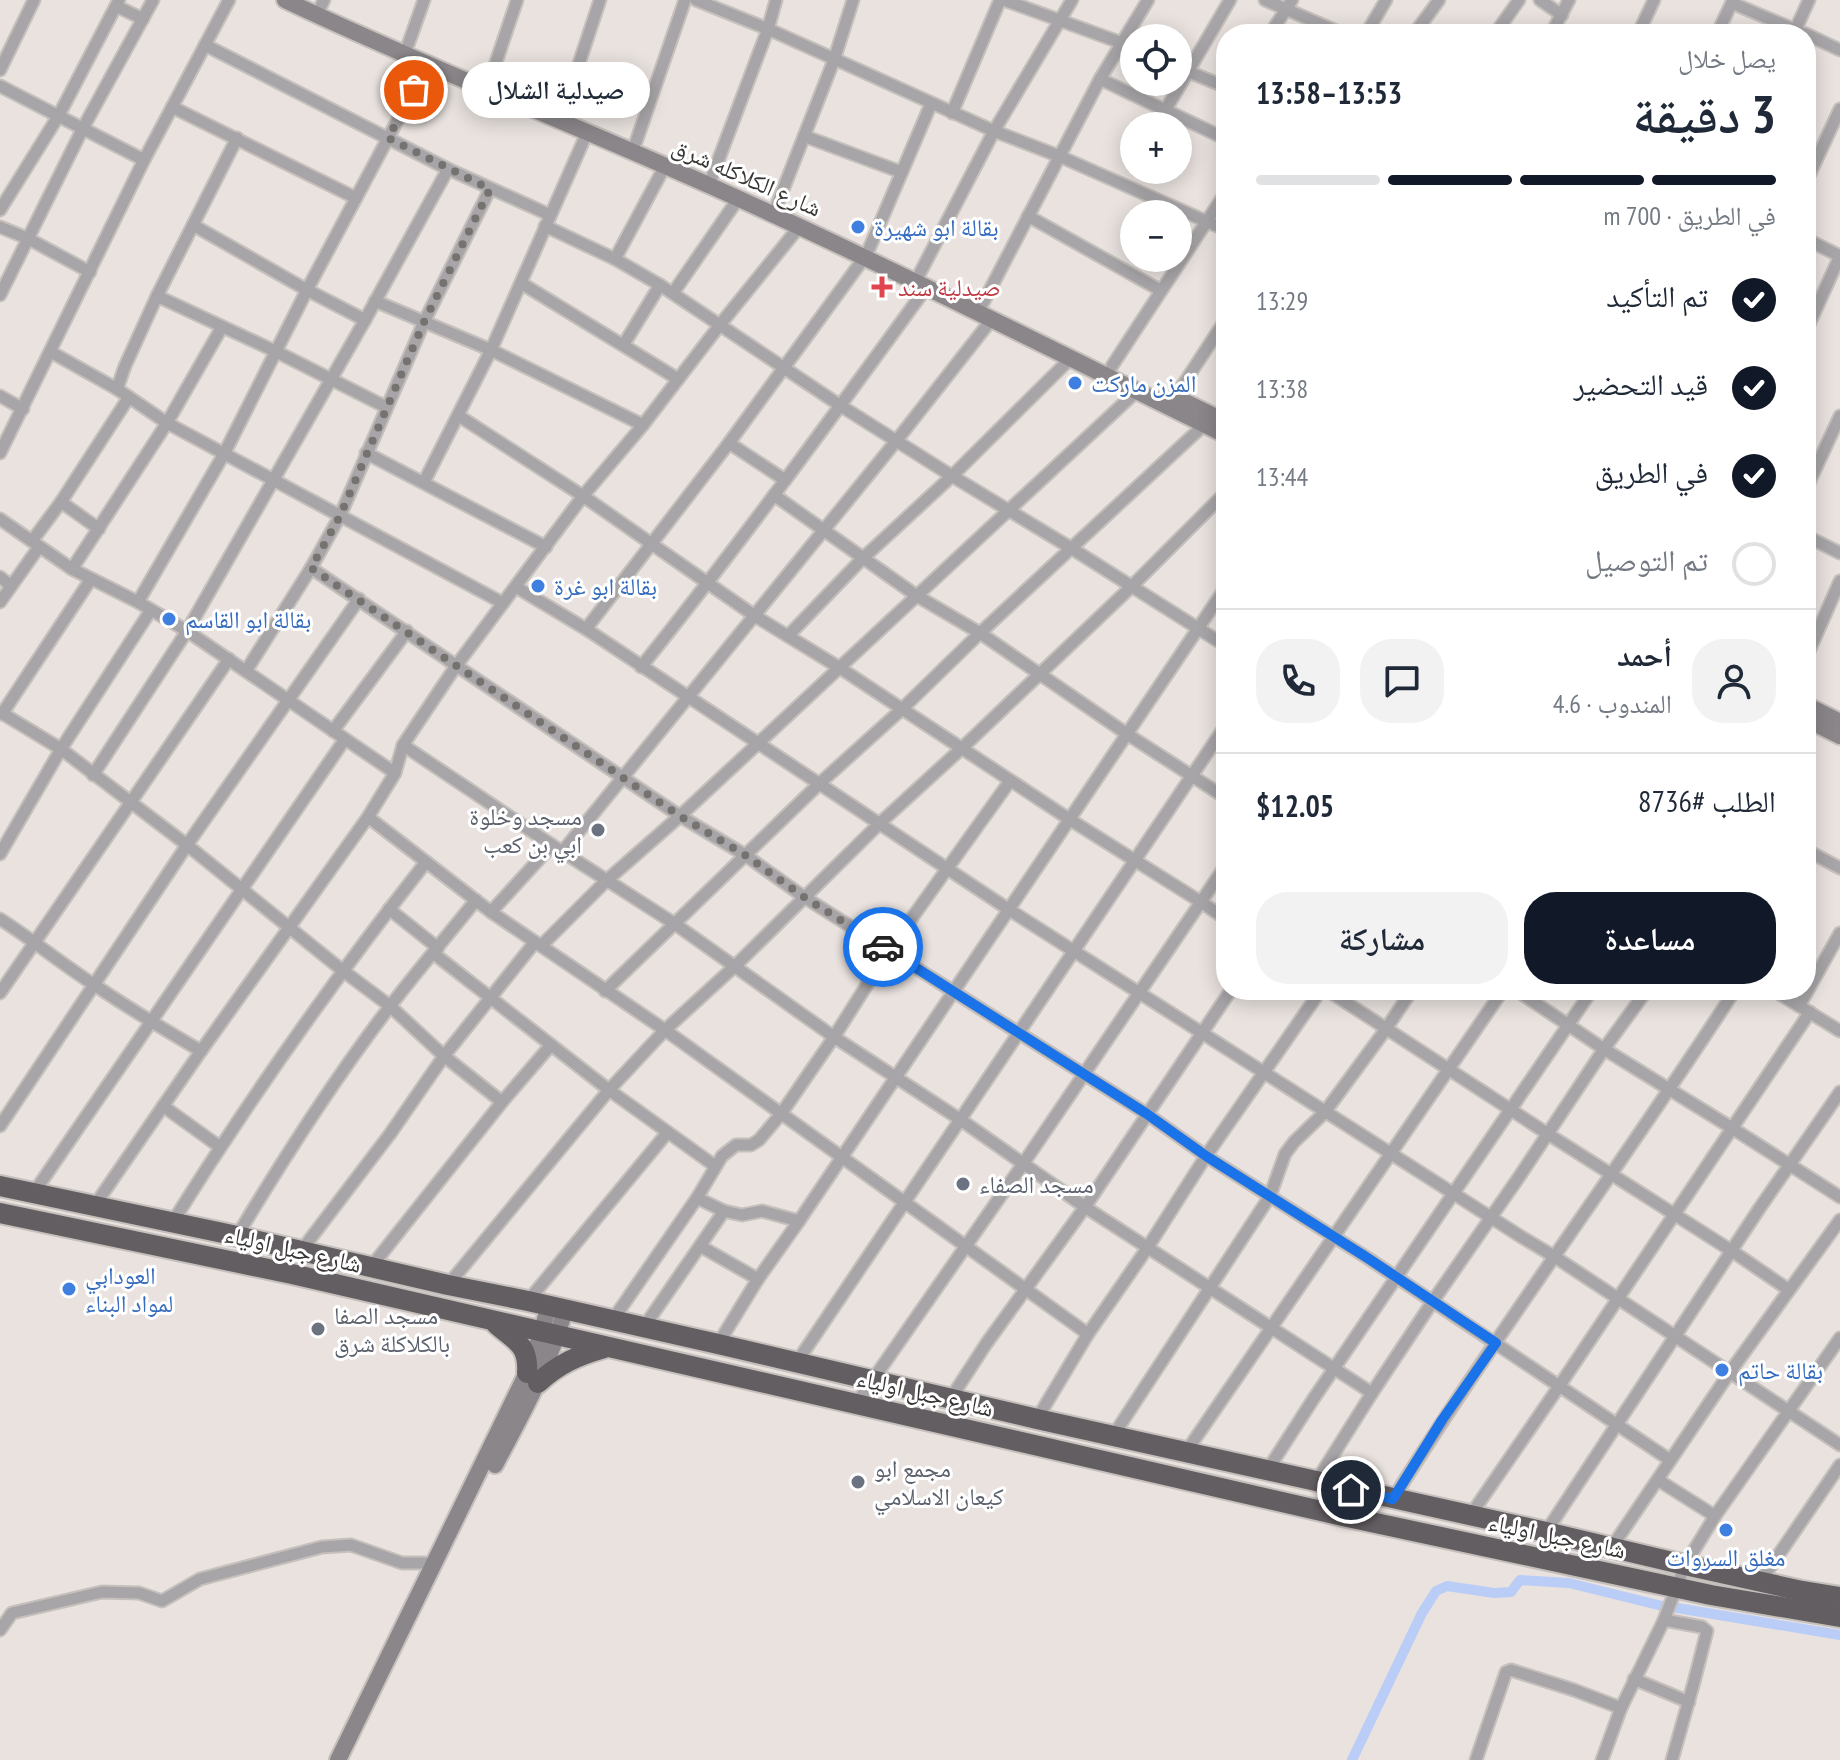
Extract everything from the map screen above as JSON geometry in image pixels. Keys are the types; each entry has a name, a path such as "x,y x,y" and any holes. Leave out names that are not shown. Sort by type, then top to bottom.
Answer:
{"highway":[{"name":"شارع جبل اولياء","path":"0,1186 528,1301 1469,1517 1840,1597"},
{"name":"شارع جبل اولياء","path":"0,1213 490,1319 1358,1520 1677,1588 1840,1617"},
{"path":"490,1319 523,1348 533,1378 579,1355 609,1347"},
{"path":"1088,1459 1105,1434"}],"street":[{"path":"0,70 34,0"},
{"path":"0,295 83,128 153,0"},
{"path":"0,453 144,160 229,0"},
{"name":"شارع الكلاكله شرق","path":"285,0 799,227 983,303 1216,417"},
{"path":"408,45 424,0"},
{"path":"490,80 517,0"},
{"path":"563,112 600,0"},
{"path":"636,142 685,0"},
{"path":"696,0 1216,225"},
{"path":"712,177 776,0"},
{"path":"777,205 834,60 853,0"},
{"path":"952,113 1002,0 1022,3 1120,42"},
{"path":"641,667 841,406 923,280 994,131 1072,0"},
{"path":"1133,24 1148,0"},
{"path":"1216,24 1230,0"},
{"path":"1265,0 1289,5 1321,24"},
{"path":"1372,24 1386,0"},
{"path":"1421,24 1439,0"},
{"path":"1502,24 1519,0"},
{"path":"1540,0 1562,15"},
{"path":"1557,24 1569,0"},
{"path":"1643,24 1654,0"},
{"path":"1802,24 1809,0"},
{"path":"1722,24 1732,1 1781,24"},
{"name":"شارع الكلاكله شرق","path":"318,2 408,45 777,205 867,254"},
{"path":"0,210 59,115 118,3 143,19"},
{"path":"1277,24 1289,5"},
{"path":"1192,67 1216,25"},
{"path":"1816,40 1840,50"},
{"path":"205,45 490,189 660,285 841,406 1216,640"},
{"path":"983,303 1120,46"},
{"path":"138,602 224,454 427,65"},
{"path":"1192,73 1216,83"},
{"path":"1100,79 1216,134"},
{"path":"0,86 144,160"},
{"path":"1166,109 1174,96"},
{"path":"586,629 729,443 867,254 931,104"},
{"path":"172,107 356,198"},
{"path":"1816,161 1840,109"},
{"path":"424,482 491,350 587,133"},
{"path":"804,136 901,172"},
{"path":"117,389 157,296 237,138"},
{"path":"615,259 665,166"},
{"path":"93,775 187,631 448,169"},
{"path":"246,671 340,516 424,322 490,189"},
{"path":"673,293 738,199"},
{"path":"1112,366 1216,207"},
{"path":"1028,216 1160,290"},
{"path":"193,225 365,320"},
{"path":"0,227 90,272"},
{"path":"95,1205 368,817 395,773 403,745 456,666 583,496 799,227"},
{"path":"1816,244 1840,256 1816,309"},
{"name":"شارع الكلاكله شرق","path":"923,280 992,319 1216,430"},
{"path":"521,283 678,379"},
{"path":"624,344 660,285"},
{"path":"157,296 386,407"},
{"path":"375,301 491,350 643,425"},
{"path":"491,912 623,778 992,319"},
{"path":"72,569 167,423 222,327"},
{"path":"1175,397 1216,334"},
{"path":"51,352 117,389 167,423 503,603"},
{"path":"788,636 862,559 952,476 1071,358"},
{"path":"301,1251 390,1134 444,1056 490,997 538,944 1138,390"},
{"path":"0,396 23,409"},
{"path":"0,602 129,397"},
{"path":"459,416 583,496 755,616 1216,912"},
{"path":"1816,468 1840,416"},
{"path":"605,991 820,783 1205,424"},
{"path":"729,443 785,480"},
{"path":"366,453 546,547"},
{"path":"774,495 917,596 980,633 1216,792"},
{"path":"61,502 99,529"},
{"path":"448,1285 609,1090 665,1030 1131,587 1216,502"},
{"path":"0,519 72,569 187,631 395,773"},
{"path":"1816,541 1840,553"},
{"path":"311,568 680,816 1147,1114 1206,1156 1397,1277 1670,1460"},
{"path":"0,577 11,586"},
{"path":"91,579 1,713 61,749 187,845 390,1006 444,1056 502,1102"},
{"path":"1816,635 1840,581"},
{"path":"516,587 586,629 1008,909 1555,1257 1840,1445"},
{"path":"0,1126 187,845 359,599"},
{"path":"718,1344 758,1279 1216,602"},
{"path":"0,854 61,749 151,610"},
{"path":"333,731 407,631"},
{"path":"0,993 229,659"},
{"path":"1816,710 1840,722"},
{"path":"1816,724 1840,736"},
{"path":"33,1194 345,739"},
{"path":"797,1362 1216,740"},
{"path":"403,745 675,924 834,1037 961,1120 1085,1207 1372,1393"},
{"path":"612,1321 697,1198 722,1156 736,1145 751,1145 759,1140 781,1114 889,950 1010,781"},
{"path":"368,817 491,912 665,1030 1088,1334"},
{"path":"1816,855 1840,868"},
{"path":"172,1223 220,1147 342,970 426,862"},
{"path":"856,1404 1216,880"},
{"path":"237,1236 291,1146 390,1006 476,900"},
{"path":"389,909 490,997 609,1090 715,1166"},
{"path":"0,919 93,985 201,1051"},
{"path":"1816,984 1840,933"},
{"path":"951,1398 1085,1207 1224,1000"},
{"path":"1037,1419 1088,1334 1314,1000"},
{"path":"1342,1000 1789,1290"},
{"path":"1105,1434 1210,1288 1270,1196 1285,1154 1325,1112 1405,1000"},
{"path":"1186,1452 1496,1000"},
{"path":"1531,1000 1840,1197"},
{"path":"1267,1471 1585,1000"},
{"path":"1316,1482 1433,1301 1640,1000"},
{"path":"1393,1499 1442,1420 1728,1000"},
{"path":"1789,1000 1840,1031"},
{"path":"1469,1517 1732,1128 1808,1000"},
{"path":"371,1267 551,1045"},
{"path":"1546,1532 1789,1164 1840,1092"},
{"path":"163,1106 220,1147"},
{"path":"528,1301 667,1133"},
{"path":"697,1198 724,1211 742,1215 762,1211 799,1221"},
{"path":"644,1327 724,1211"},
{"path":"1612,1547 1730,1372 1840,1220"},
{"path":"700,1246 758,1279"},
{"path":"348,1760 533,1378 557,1308"},
{"path":"1602,1760 1621,1708 1664,1620 1685,1565 1715,1516 1840,1338"},
{"path":"1760,1582 1840,1465"},
{"path":"338,1760 435,1563 484,1474"},
{"path":"1658,1480 1715,1516"},
{"path":"0,1630 12,1613 27,1609 102,1592 139,1593 162,1601 200,1579 322,1547 351,1545 402,1563 435,1563"},
{"path":"1664,1620 1702,1627 1707,1631 1672,1760"},
{"path":"1476,1760 1506,1672 1511,1670 1621,1708"},
{"path":"1634,1679 1689,1702"}],"waterway":[{"path":"1352,1760 1422,1613 1436,1591 1447,1586 1494,1593 1511,1592 1520,1580 1569,1583 1662,1606"},
{"path":"1677,1608 1840,1635"}],"way so far":[{"path":"414,90 388,138 490,189 424,322 340,516 311,568 680,816 745,855 883,947"}],"place":[{"name":"صيدلية الشلال","path":"414,90"},
{"name":"بقالة ابو شهيرة","path":"858,227"},
{"name":"صيدلية سند","path":"882,287"},
{"name":"المزن ماركت","path":"1075,383"},
{"name":"بقالة ابو غرة","path":"538,586"},
{"name":"بقالة ابو القاسم","path":"169,619"},
{"name":"مسجد وخلوة ابي بن كعب","path":"598,830"},
{"name":"مسجد الصفاء","path":"963,1184"},
{"name":"العودابي لمواد البناء","path":"69,1289"},
{"name":"مسجد الصفا بالكلاكلة شرق","path":"318,1329"},
{"name":"بقالة حاتم","path":"1722,1370"},
{"name":"مجمع ابو كيعان الاسلامي","path":"858,1482"},
{"name":"مغلق السروات","path":"1726,1530"}],"route":[{"path":"883,947 1147,1114 1206,1156 1496,1343 1442,1420 1393,1499 1351,1490"}]}
